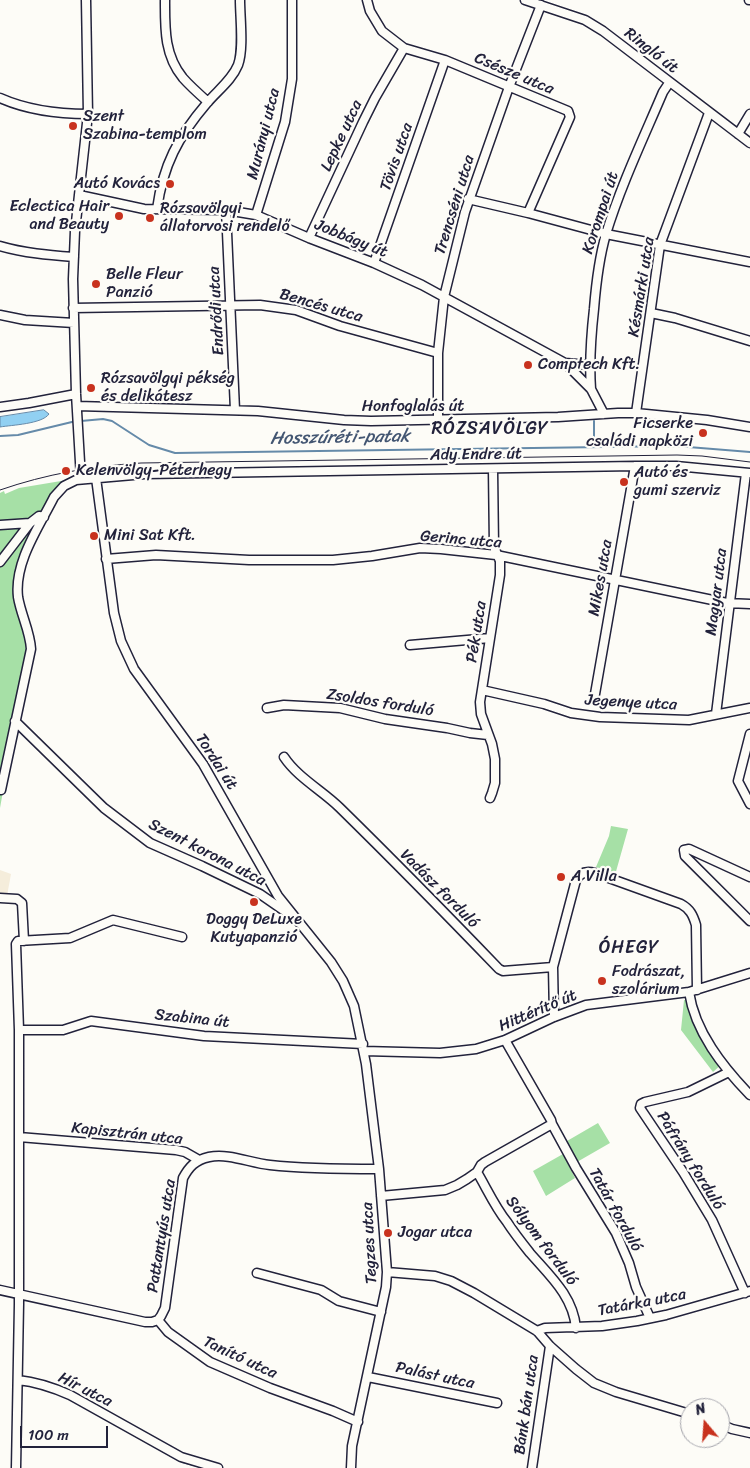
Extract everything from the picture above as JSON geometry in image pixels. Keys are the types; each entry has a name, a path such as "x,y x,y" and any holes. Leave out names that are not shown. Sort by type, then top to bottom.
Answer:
{"street":[{"path":"1,790 31,649 28,631 19,602 18,582 20,572 28,548 58,491 72,481 82,479 76,394 73,308 74,257 88,114 86,0"},
{"path":"164,0 166,41 172,60 182,77 208,102"},
{"path":"157,209 161,184 171,155 192,121 234,74 239,62 241,53 240,0"},
{"name":"Murányi utca","path":"256,215 285,122 291,87 292,0"},
{"name":"Csésze utca","path":"367,0 370,11 382,31 404,48 445,60 568,111 570,117 528,213"},
{"name":"Ringló út","path":"525,0 585,20 750,143"},
{"name":"Trencséni utca","path":"438,421 438,353 444,298 468,199 541,5"},
{"name":"Lepke utca","path":"309,238 363,122 404,48"},
{"name":"Tövis utca","path":"374,263 445,60"},
{"name":"Korompai út","path":"591,389 589,365 596,289 606,234 633,161 669,83"},
{"path":"0,98 35,108 88,114"},
{"name":"Késmárki utca","path":"636,413 660,245 709,113"},
{"path":"738,134 750,114"},
{"name":"Jobbágy út","path":"79,196 132,207 226,210 256,215 374,263 422,285 565,363 591,389 604,414"},
{"path":"468,199 606,234 750,262"},
{"name":"Endrődi utca","path":"226,210 235,410"},
{"path":"0,246 43,255 74,257"},
{"name":"Bencés utca","path":"73,308 260,305 296,310 348,328 438,353"},
{"path":"650,313 675,318 750,341"},
{"path":"0,315 25,320 74,322"},
{"name":"Jobbágy út","path":"565,363 589,365"},
{"path":"0,407 76,394"},
{"name":"Honfoglalás út","path":"77,406 258,411 371,422 636,413 750,426"},
{"name":"Ady Endre út","path":"82,479 155,474 636,466 676,466 748,473"},
{"name":"Mikes utca","path":"596,694 636,466"},
{"name":"Pék utca","path":"490,798 495,783 492,744 480,711 500,575 500,561 494,547 493,468"},
{"name":"Magyar utca","path":"716,714 748,473"},
{"name":"Tordai út","path":"96,478 106,559 118,630 134,670 203,764 278,896 302,924 343,981 354,1006 364,1048"},
{"path":"0,562 30,523 40,516 44,517"},
{"path":"0,525 30,523"},
{"name":"Gerinc utca","path":"106,559 156,555 249,560 333,560 420,548 496,555 730,604 750,604"},
{"path":"410,645 490,638"},
{"name":"Jegenye utca","path":"482,690 593,717 689,720 750,708"},
{"name":"Zsoldos forduló","path":"267,708 284,705 340,708 386,719 488,735"},
{"name":"Szent korona utca","path":"15,721 104,808 150,843 260,894 302,924"},
{"path":"750,734 738,781 750,804"},
{"name":"Vadász forduló","path":"284,758 290,767 328,797 378,848 412,878 499,969 503,971 552,967"},
{"path":"750,877 689,849 684,850 685,856 750,922"},
{"path":"554,1017 552,967 576,880 583,873 588,872 595,872 681,904 687,908 692,914 696,925 697,990"},
{"path":"0,898 17,899 22,903 24,941"},
{"path":"16,1468 19,1294 19,1030 16,944 18,941 70,938 113,920 182,937"},
{"name":"Hittérítő út","path":"364,1048 440,1053 460,1052 490,1046 570,1010 593,1004 689,992 750,972"},
{"path":"689,992 697,1021 729,1072 750,1095"},
{"name":"Szabina út","path":"19,1030 63,1030 91,1021 204,1036 364,1048"},
{"path":"381,1196 445,1190 457,1185 477,1172 485,1162 552,1124 505,1040"},
{"name":"Tegzes utca","path":"351,1468 352,1446 381,1312 387,1272 381,1196 364,1048"},
{"name":"Páfrány forduló","path":"729,1072 688,1092 645,1102 641,1104 640,1108 683,1172 712,1220 747,1292"},
{"name":"Tatár forduló","path":"552,1124 576,1168 616,1233 650,1318"},
{"name":"Kapisztrán utca","path":"19,1137 176,1150 185,1152 199,1160 220,1155 267,1165 378,1169"},
{"name":"Pattantyús utca","path":"158,1320 162,1316 164,1308 183,1178 189,1168 199,1160"},
{"name":"Sólyom forduló","path":"477,1172 505,1221 563,1292 575,1317 576,1328"},
{"path":"387,1272 442,1278 474,1293 537,1331 550,1346 594,1383 616,1392 680,1411"},
{"path":"257,1273 321,1290 339,1301 381,1312"},
{"path":"0,1290 145,1322 158,1320"},
{"name":"Tatárka utca","path":"537,1331 545,1328 602,1326 650,1318 747,1292"},
{"name":"Tanító utca","path":"158,1320 168,1332 210,1362 240,1376 358,1422"},
{"name":"Bánk bán utca","path":"532,1468 550,1346"},
{"name":"Palást utca","path":"368,1376 497,1403"},
{"name":"Hír utca","path":"18,1380 52,1387 70,1395 181,1458 218,1468"},
{"path":"730,1428 750,1433"}],"shaded area":[{"path":"0,870 11,874 7,896 0,895"}],"green space":[{"path":"67,480 68,483 58,491 28,548 18,582 30,639 0,808 0,493 4,491 5,494 19,488"},
{"path":"611,826 628,829 615,875 596,867 609,836"},
{"path":"684,1000 688,1000 722,1064 713,1072 681,1030"},
{"path":"598,1123 610,1143 577,1162 567,1141"},
{"path":"563,1154 575,1178 546,1196 533,1171"}],"water":[{"path":"44,410 49,414 40,420 26,424 0,427 0,417"}],"waterway":[{"name":"Hosszúréti-patak","path":"81,421 103,419 112,421 149,445 175,453 676,446 750,452"},
{"name":"Hosszúréti-patak","path":"0,436 18,435 76,421"},
{"path":"594,421 594,447"},
{"path":"155,1447 182,1462 205,1468"}],"tram line":[{"path":"0,490 35,479 70,472 105,466 141,463 677,455 750,462"}],"place":[{"name":"Szent Szabina-templom","path":"73,126"},
{"name":"Autó Kovács","path":"170,184"},
{"name":"Eclectica Hair and Beauty","path":"119,216"},
{"name":"Rózsavölgyi állatorvosi rendelő","path":"150,218"},
{"name":"Belle Fleur Panzió","path":"96,284"},
{"name":"Comptech Kft.","path":"528,365"},
{"name":"Rózsavölgyi pékség és delikátesz","path":"91,388"},
{"name":"Ficserke családi napközi","path":"703,433"},
{"name":"Kelenvölgy-Péterhegy","path":"66,471"},
{"name":"Autó és gumi szerviz","path":"624,482"},
{"name":"Mini Sat Kft.","path":"94,536"},
{"name":"A Villa","path":"561,877"},
{"name":"Doggy DeLuxe Kutyapanzió","path":"254,902"},
{"name":"Fodrászat, szolárium","path":"602,981"},
{"name":"Jogar utca","path":"388,1233"}],"district":[{"name":"RÓZSAVÖLGY","path":"490,429"},
{"name":"ÓHEGY","path":"629,948"}]}
